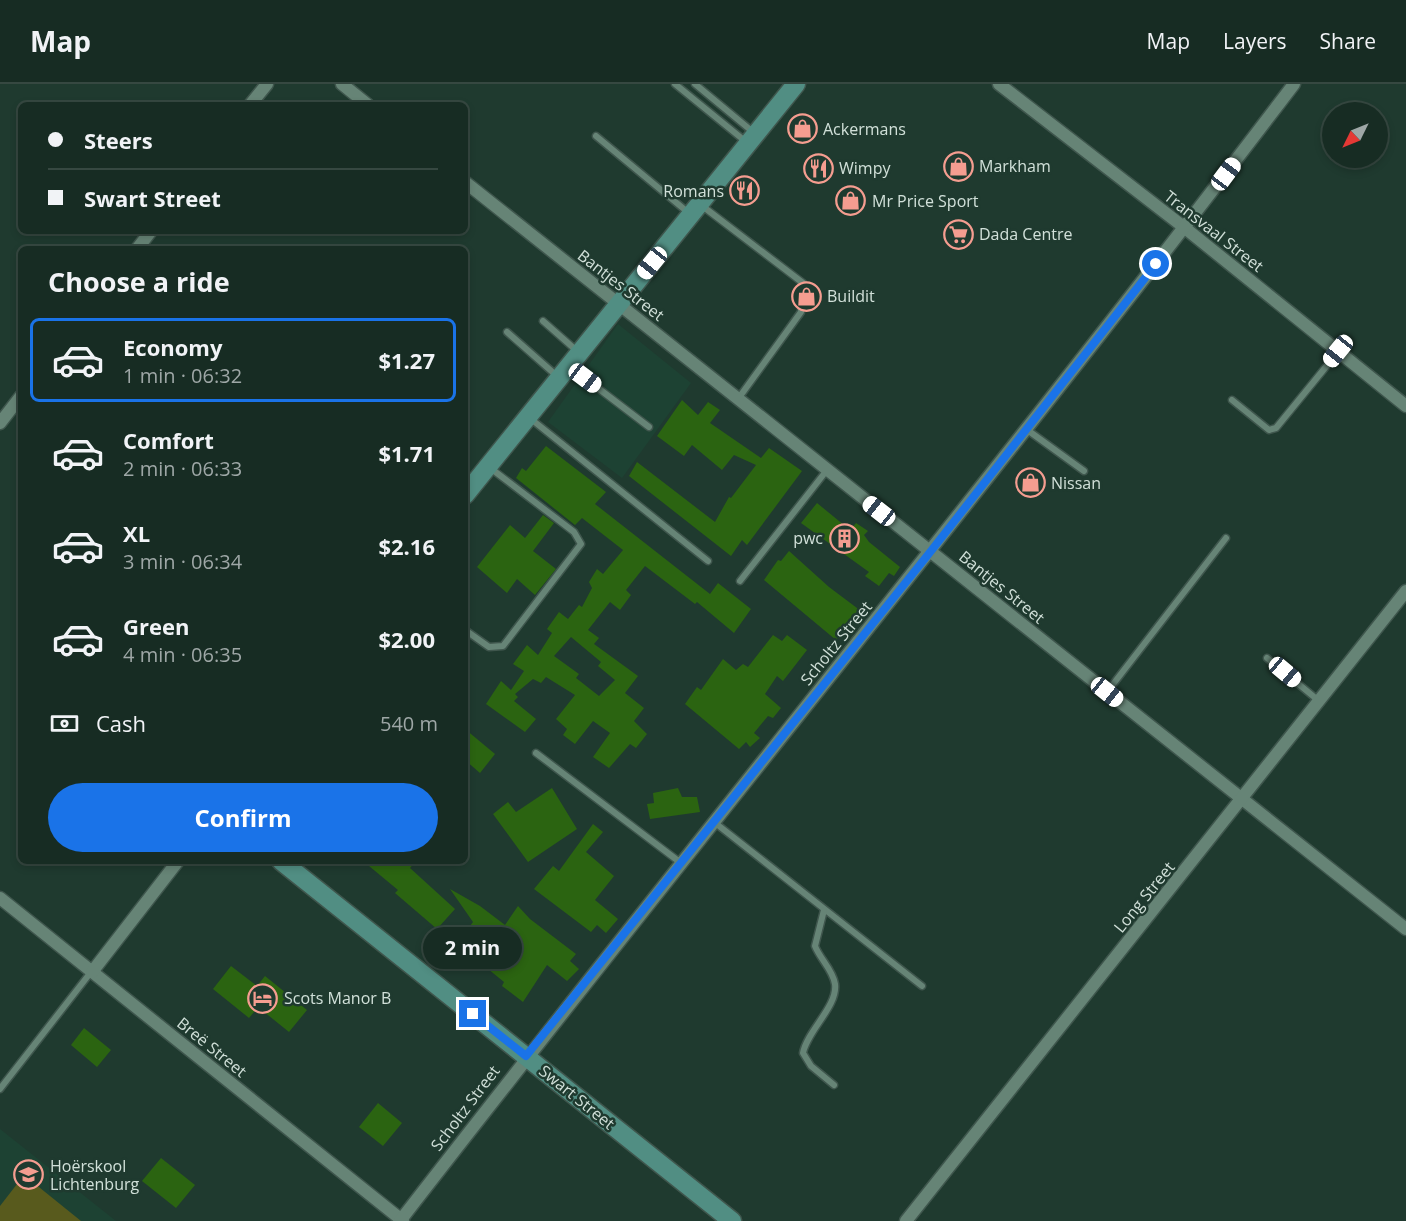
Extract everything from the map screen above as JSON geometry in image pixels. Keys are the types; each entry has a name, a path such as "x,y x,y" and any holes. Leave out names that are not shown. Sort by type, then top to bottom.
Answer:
{"main road":[{"path":"468,491 796,84"},
{"name":"Swart Street","path":"285,864 732,1221"}],"street":[{"path":"252,102 267,84"},
{"path":"342,84 364,102"},
{"name":"Transvaal Street","path":"999,84 1405,402"},
{"name":"Scholtz Street","path":"402,1220 526,1056 931,551 1185,228 1294,84"},
{"name":"Bantjes Street","path":"468,184 1406,929"},
{"path":"139,246 149,234"},
{"path":"0,423 18,400"},
{"name":"Long Street","path":"906,1221 1243,800 1406,591"},
{"path":"92,972 176,864"},
{"name":"Breë Street","path":"0,898 402,1220"}],"lane":[{"path":"675,84 752,139"},
{"path":"695,84 752,139"},
{"path":"596,136 695,209 802,283 801,312 738,399"},
{"path":"543,321 569,366"},
{"path":"507,332 569,366 649,427"},
{"path":"1232,400 1269,430 1276,428 1338,351"},
{"path":"528,416 708,561"},
{"path":"1026,429 1084,471"},
{"path":"468,632 489,647 503,646 580,544 574,532 488,466"},
{"path":"740,581 827,470"},
{"path":"1107,692 1226,538"},
{"path":"1268,658 1320,701"},
{"path":"536,753 681,863"},
{"path":"714,822 922,986"},
{"path":"824,910 815,946 833,979 835,992 809,1036 803,1053 811,1066 834,1085"},
{"path":"0,1089 92,972"}],"shaded area":[{"path":"618,324 691,383 622,478 548,422"},
{"name":"Hoërskool Lichtenburg","path":"0,1129 116,1221 0,1221"},
{"path":"24,1175 81,1221 0,1221 0,1206"}],"building":[{"path":"682,400 698,415 708,402 720,410 710,423 761,458 769,448 802,471 747,545 742,540 731,556 629,476 637,462 715,522 729,497 731,498 756,465 734,455 722,470 692,445 684,456 657,436"},
{"path":"546,446 606,492 595,504 710,594 718,583 751,609 734,633 697,602 695,604 645,566 626,590 631,595 620,610 610,602 588,630 599,638 594,644 638,676 625,693 644,708 634,721 647,734 636,748 630,744 609,768 593,757 610,733 593,721 575,744 563,735 567,729 556,719 575,695 546,677 541,683 533,679 515,694 518,697 514,701 536,719 525,732 486,704 501,681 511,690 524,671 513,664 527,645 538,655 552,633 547,629 559,612 568,619 579,605 582,607 592,588 589,582 597,569 603,574 623,550 582,518 575,525 516,478 522,468 526,471","holes":["571,637 601,662 598,666 615,680 599,696 576,678 579,674 554,656"]},
{"name":"pwc","path":"817,503 850,530 856,523 868,531 864,535 869,542 900,567 894,576 889,573 879,586 865,576 869,572 801,523"},
{"path":"543,515 554,523 533,551 556,569 535,595 517,579 507,593 477,567 510,525 525,538"},
{"path":"789,551 829,587 861,611 836,640 764,580 778,560 781,561"},
{"path":"773,635 782,641 787,635 807,650 783,681 777,676 765,694 781,708 773,718 768,716 754,733 760,738 750,747 746,742 739,749 685,704 697,687 701,690 723,659 736,670 743,664 748,667"},
{"path":"468,732 495,754 480,773 468,763"},
{"path":"552,788 577,829 528,862 493,814 508,802 516,812"},
{"path":"678,788 682,797 697,797 700,812 650,819 647,804 654,803 653,793"},
{"path":"593,824 603,832 586,852 614,876 595,900 618,919 606,933 597,925 591,932 534,889 553,866 559,871"},
{"path":"367,864 413,864 410,868 455,909 437,929 395,893 398,890"},
{"path":"450,889 480,906 505,925 518,906 530,919 576,954 570,961 579,969 567,981 547,965 523,1002 502,986 504,982 477,960 484,951 464,934 473,922"},
{"path":"231,966 257,986 265,976 307,1010 289,1032 258,1007 249,1018 213,989"},
{"path":"84,1028 111,1050 97,1067 71,1045"},
{"path":"378,1103 402,1123 383,1146 359,1127"},
{"path":"161,1158 195,1185 176,1208 142,1181"}],"place":[{"name":"Ackermans","path":"802,129"},
{"name":"Markham","path":"958,166"},
{"name":"Wimpy","path":"818,168"},
{"name":"Romans","path":"745,191"},
{"name":"Mr Price Sport","path":"851,201"},
{"name":"Dada Centre","path":"958,234"},
{"name":"Buildit","path":"806,296"},
{"name":"Nissan","path":"1030,483"},
{"name":"pwc","path":"844,538"},
{"name":"Scots Manor B","path":"263,998"},
{"name":"Hoërskool Lichtenburg","path":"29,1175"}],"route":[{"path":"473,1014 526,1056 931,551 1156,264"}]}
